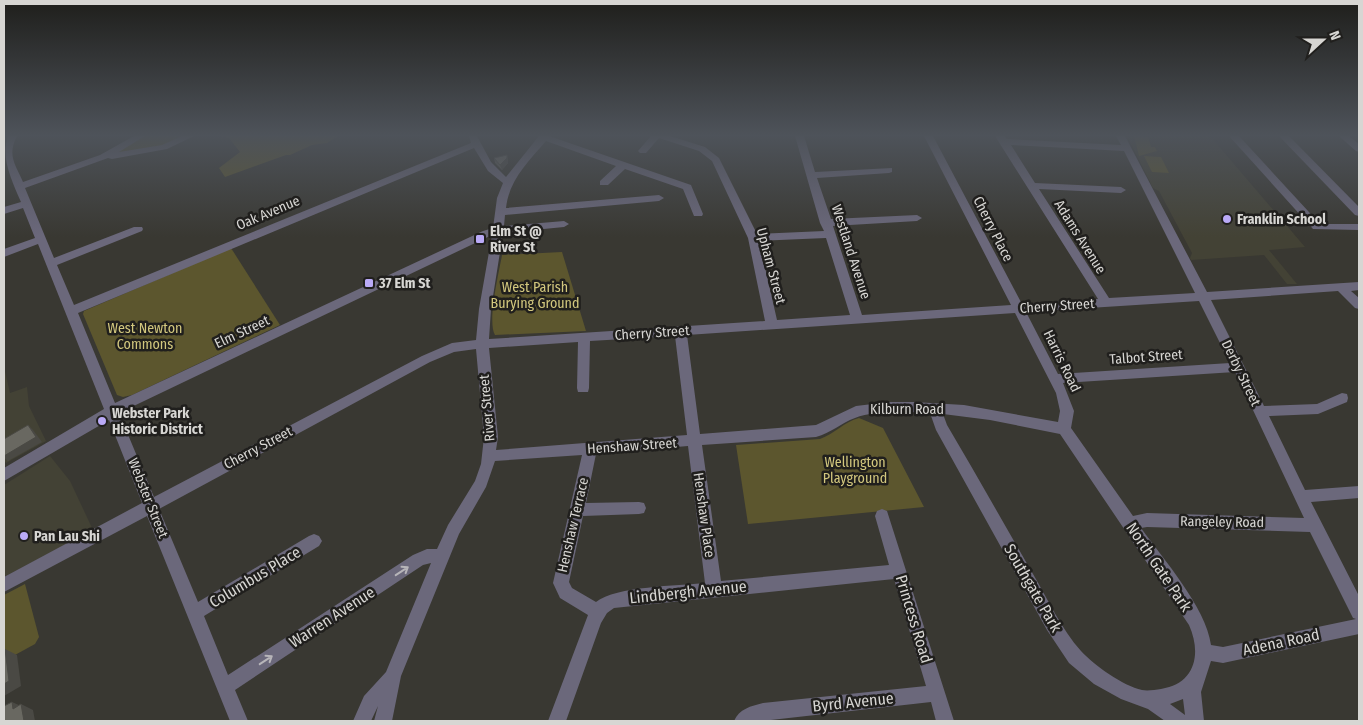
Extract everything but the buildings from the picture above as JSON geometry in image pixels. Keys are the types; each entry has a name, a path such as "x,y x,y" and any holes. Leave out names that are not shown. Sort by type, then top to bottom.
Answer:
{"street":[{"name":"Webster Street","path":"14,170 239,721"},
{"path":"20,186 66,170"},
{"name":"Oak Avenue","path":"72,311 404,170"},
{"path":"493,170 497,177 508,181"},
{"name":"River Street","path":"383,721 393,676 449,539 481,483 490,456 491,437 482,344 485,309 499,230 503,195 508,181 517,170"},
{"path":"604,183 618,170"},
{"path":"640,170 687,187 698,214"},
{"name":"Upham Street","path":"720,170 752,238 772,325"},
{"name":"Westland Avenue","path":"809,170 857,320"},
{"path":"811,175 889,170"},
{"name":"Cherry Place","path":"946,170 1018,309"},
{"name":"Adams Avenue","path":"1021,170 1106,303"},
{"name":"Derby Street","path":"1138,170 1239,367 1315,525 1359,610"},
{"path":"1264,170 1316,227 1359,227"},
{"path":"1317,170 1359,213"},
{"path":"1031,186 1121,190"},
{"path":"500,212 659,198"},
{"path":"4,211 27,203"},
{"path":"752,238 917,218"},
{"name":"Elm Street","path":"4,475 113,411 487,233 499,230 564,224"},
{"path":"52,263 138,230"},
{"path":"4,253 42,238"},
{"name":"Cherry Street","path":"4,585 426,359 452,348 584,337 1359,286"},
{"path":"1342,288 1359,305"},
{"name":"Harris Road","path":"1018,309 1055,378 1067,406 1064,429"},
{"name":"Henshaw Street","path":"490,456 694,441 680,331"},
{"path":"583,388 584,337"},
{"name":"Talbot Street","path":"1055,378 1239,367"},
{"path":"1260,411 1318,409 1342,398"},
{"name":"Kilburn Road","path":"694,441 819,430 847,414 863,410 935,408 994,415 1064,429"},
{"name":"Southgate Park","path":"935,408 941,426 1053,624 1071,652 1081,664 1100,678 1127,693 1157,705 1179,721"},
{"name":"North Gate Park","path":"1064,429 1191,612 1201,636 1203,652 1201,667 1194,682 1191,701 1195,721"},
{"name":"Henshaw Place","path":"694,441 714,590"},
{"name":"Henshaw Terrace","path":"589,449 578,510 560,583 566,593 598,612"},
{"path":"1301,496 1359,492"},
{"path":"578,510 639,508"},
{"name":"Princess Road","path":"882,516 945,721"},
{"name":"Rangeley Road","path":"1129,523 1147,520 1315,525"},
{"name":"Columbus Place","path":"195,613 314,541"},
{"name":"Warren Avenue","path":"225,686 418,560 427,556 442,556"},
{"name":"Lindbergh Avenue","path":"598,612 606,604 617,600 899,571"},
{"path":"557,721 598,612"},
{"name":"Adena Road","path":"1203,652 1223,655 1359,626"},
{"name":"River Street","path":"362,721 370,702 393,676"},
{"path":"1143,698 1158,698 1174,693 1186,689 1194,682"},
{"name":"Byrd Avenue","path":"743,721 752,715 763,712 936,693"}],"shaded area":[{"name":"Franklin School","path":"1144,170 1239,170 1305,247 1269,250 1297,284 1287,284 1264,255 1191,260 1192,253 1159,191 1153,188"},
{"path":"4,367 10,393 27,387 29,406 46,441 6,463 4,460"},
{"path":"50,456 70,481 93,530 4,577 4,485"}],"green space":[{"path":"220,170 245,170 225,177"},
{"path":"1151,170 1167,170 1169,173 1152,172"},
{"name":"West Newton Commons","path":"231,248 280,325 132,395 123,397 117,395 83,314 84,311"},
{"name":"West Parish Burying Ground","path":"562,252 586,331 495,335 492,319 502,255"},
{"name":"Wellington Playground","path":"859,418 883,428 924,507 748,524 736,445 820,439"},
{"path":"25,584 39,637 35,644 4,661 4,595"}],"place":[{"name":"Franklin School","path":"1227,219"},
{"name":"Elm St @ River St","path":"480,239"},
{"name":"37 Elm St","path":"369,283"},
{"name":"Webster Park Historic District","path":"102,421"},
{"name":"Pan Lau Shi","path":"24,536"}]}
